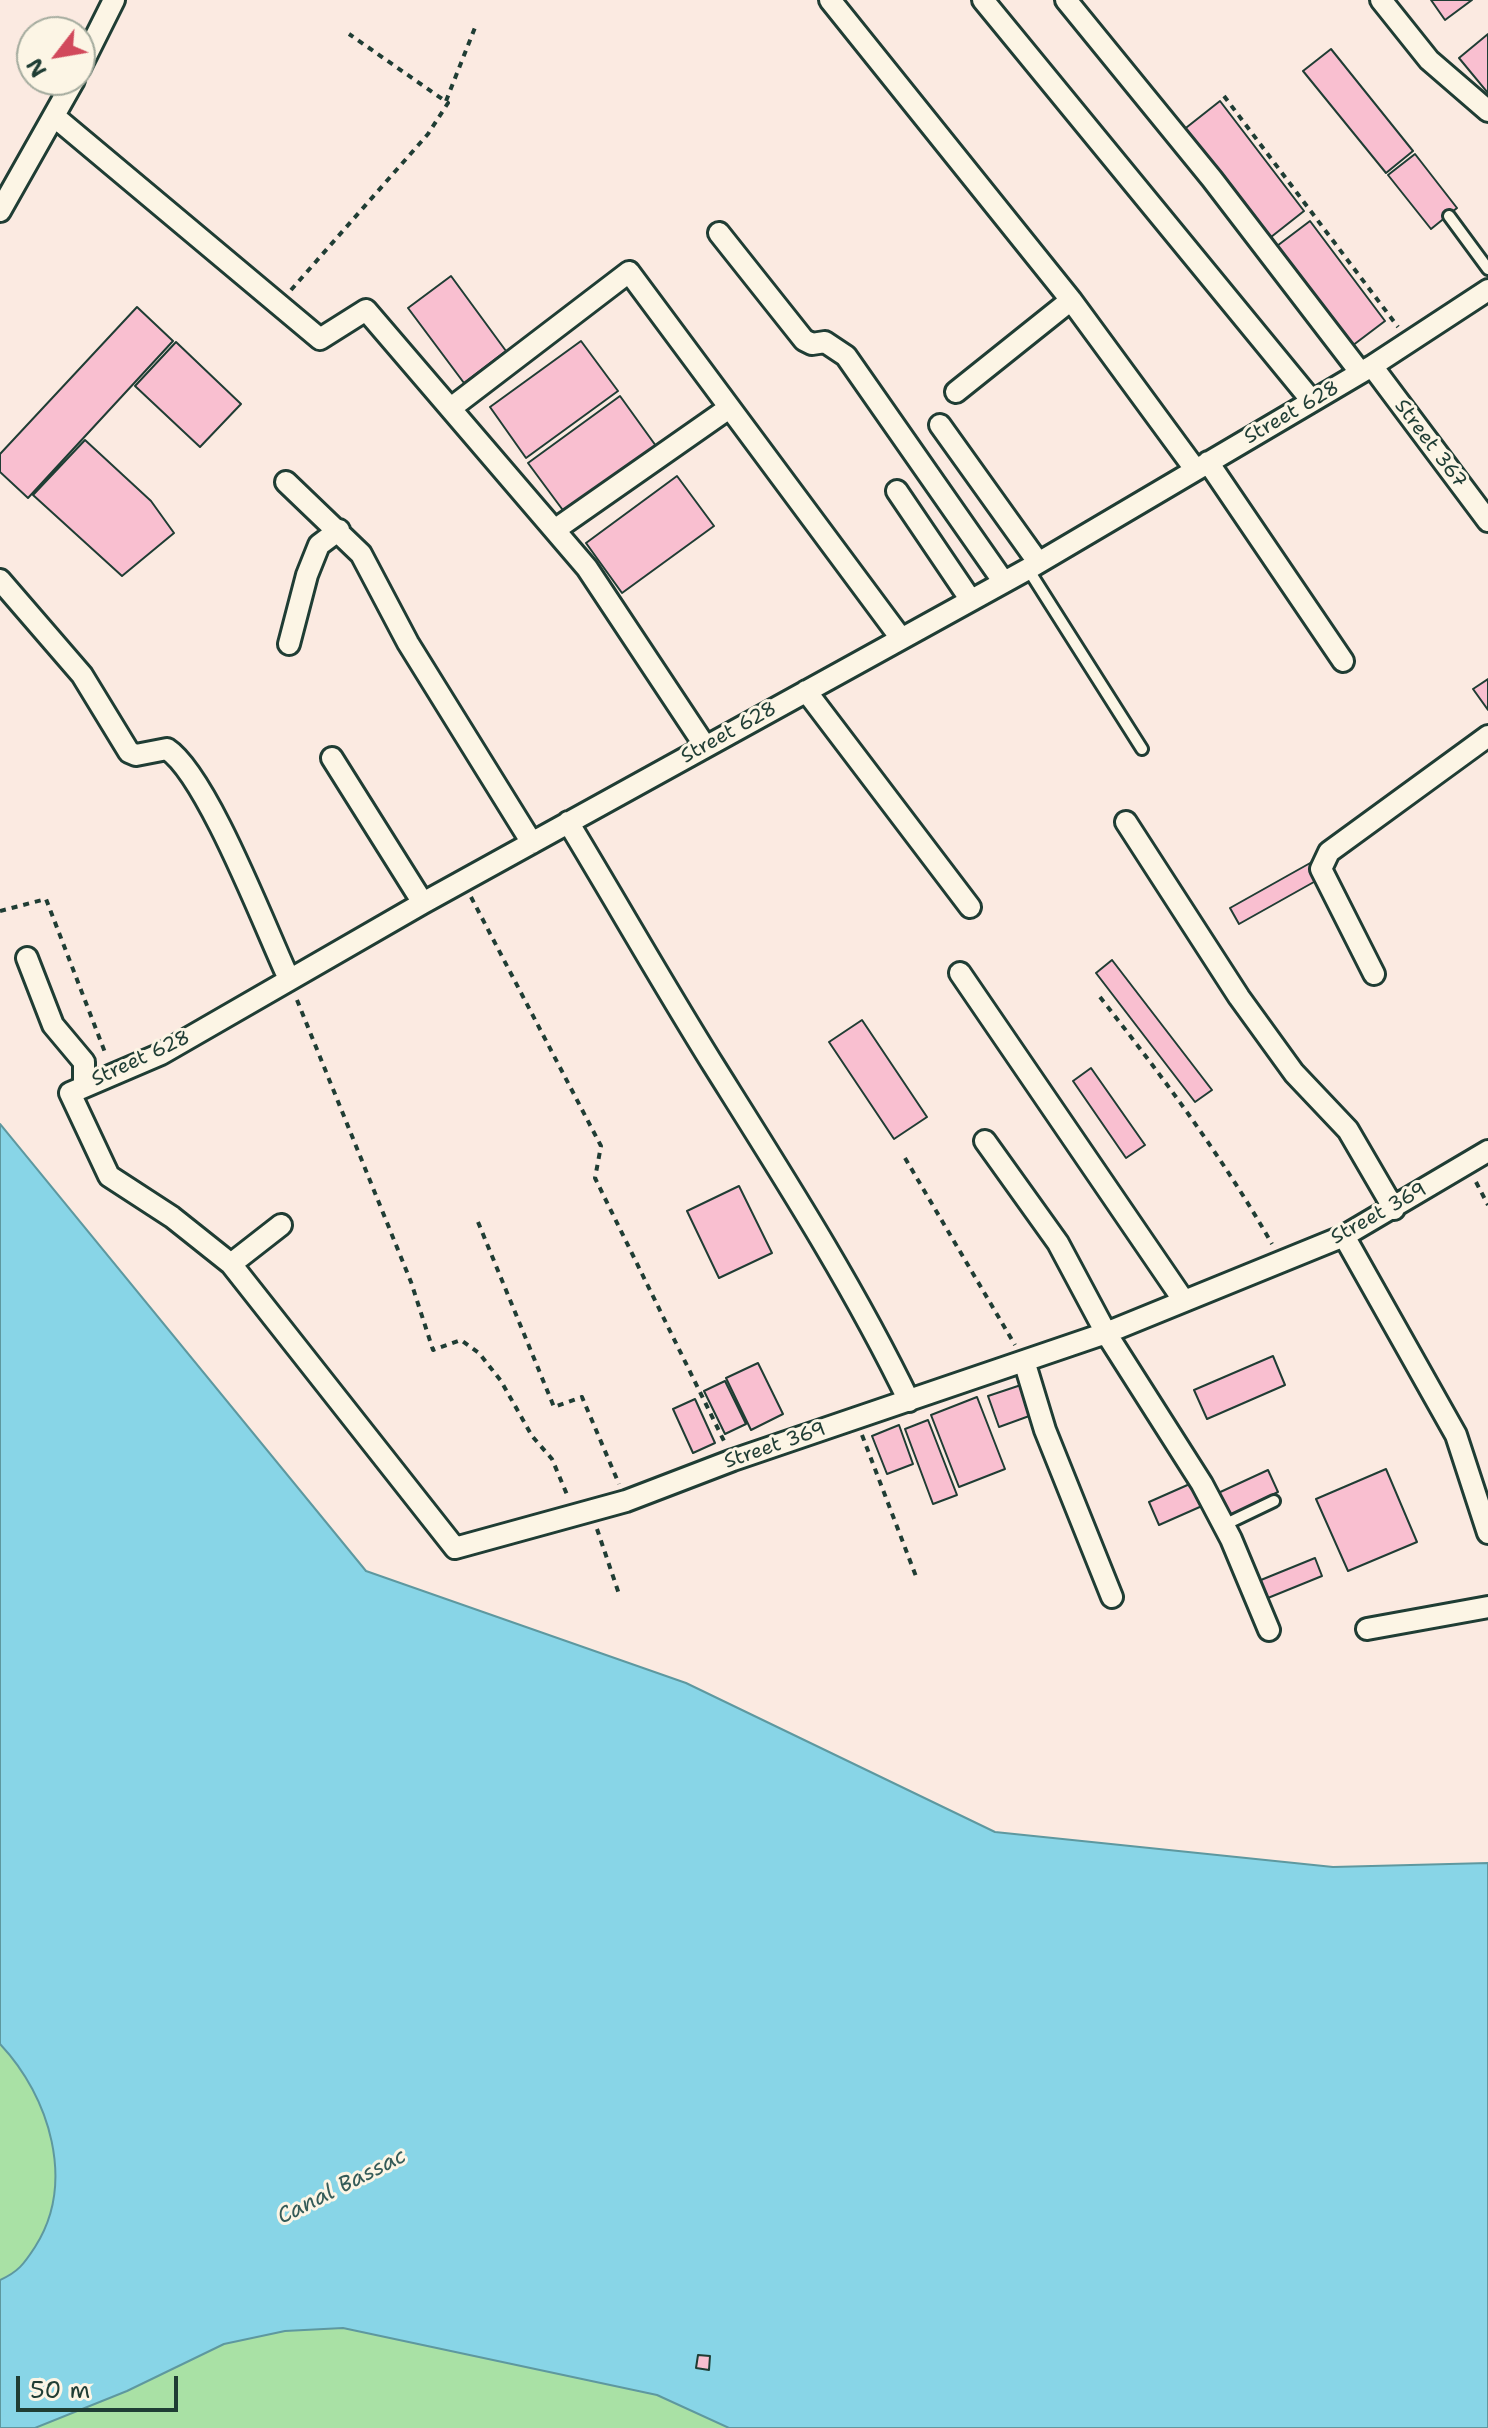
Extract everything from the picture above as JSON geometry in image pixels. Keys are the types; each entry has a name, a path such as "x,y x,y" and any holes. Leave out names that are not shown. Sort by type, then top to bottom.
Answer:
{"street":[{"path":"96,36 114,0"},
{"path":"830,0 1202,466 1343,661"},
{"path":"983,0 1312,401"},
{"name":"Street 367","path":"1066,0 1488,521"},
{"path":"1381,0 1429,60 1488,111"},
{"path":"1,209 66,96"},
{"path":"55,117 320,339 366,310 587,568 705,746"},
{"path":"719,233 804,340 812,344 825,342 846,356 1003,581"},
{"path":"451,408 629,272 900,637"},
{"name":"Street 628","path":"27,958 53,1025 84,1062 84,1086 161,1054 462,881 1033,565 1366,369 1488,290"},
{"path":"956,392 1071,300"},
{"path":"556,529 729,408"},
{"path":"940,425 1033,565"},
{"path":"286,482 361,554 408,643 532,843"},
{"path":"897,491 970,599"},
{"path":"289,644 307,575 319,545 339,530"},
{"path":"0,580 82,675 129,752 136,755 167,749 185,764 211,808 289,979"},
{"path":"806,691 970,907"},
{"path":"1374,974 1321,869 1329,852 1488,736"},
{"path":"332,758 423,903"},
{"path":"568,822 714,1067 786,1177 883,1348 909,1401"},
{"path":"1126,822 1239,997 1294,1073 1348,1130 1394,1209"},
{"path":"960,973 1184,1301"},
{"name":"Street 369","path":"84,1086 70,1093 109,1176 172,1217 231,1264 455,1548 626,1501 733,1460 1025,1364 1106,1333 1344,1236 1488,1151"},
{"path":"985,1141 1058,1243 1106,1333 1202,1484 1224,1525 1269,1630"},
{"path":"231,1264 281,1225"},
{"path":"1344,1236 1456,1435 1488,1533"},
{"path":"1025,1364 1045,1430 1112,1597"},
{"path":"1367,1629 1488,1607"}],"lane":[{"path":"1449,216 1488,269"},
{"path":"1033,565 1142,749"},
{"path":"1224,1525 1274,1501"}],"path":[{"path":"279,304 428,134 446,101 476,25"},
{"path":"349,34 446,101"},
{"path":"1224,96 1410,342"},
{"path":"462,881 601,1146 595,1178 733,1460"},
{"path":"0,911 46,899 113,1072"},
{"path":"289,979 411,1282 433,1350 461,1340 479,1353 512,1397 532,1436 552,1459 583,1512 619,1594"},
{"path":"1100,997 1159,1070 1219,1157 1283,1262"},
{"path":"905,1158 1025,1364"},
{"path":"478,1222 554,1407 582,1397 626,1501"},
{"path":"856,1418 917,1579"}],"green space":[{"path":"0,2044 18,2065 44,2115 52,2141 55,2169 54,2196 47,2222 35,2247 20,2267 0,2280"},
{"path":"343,2328 657,2395 729,2428 35,2428 127,2391 224,2344 285,2331"}],"water":[{"name":"Canal Bassac","path":"0,1124 366,1571 686,1683 995,1832 1333,1867 1488,1863 1488,2428 729,2428 657,2395 343,2328 285,2331 224,2344 127,2391 35,2428 0,2428 0,2280 20,2267 35,2247 47,2222 54,2196 55,2169 52,2141 44,2115 18,2065 0,2044"}],"building":[{"path":"1431,0 1472,0 1445,20"},
{"path":"1488,34 1488,93 1459,58"},
{"path":"1331,49 1413,151 1386,173 1303,71"},
{"path":"1220,101 1304,211 1266,241 1182,131"},
{"path":"1415,154 1457,208 1431,229 1388,175"},
{"path":"1310,221 1385,321 1348,349 1273,249"},
{"path":"451,276 506,351 464,383 408,308"},
{"path":"137,307 173,341 28,498 0,472 0,454"},
{"path":"581,341 618,391 526,458 490,407"},
{"path":"176,342 241,404 200,447 135,386"},
{"path":"620,396 656,446 565,513 528,463"},
{"path":"85,440 151,501 174,533 122,576 33,495"},
{"path":"677,476 714,526 622,593 586,543"},
{"path":"1488,679 1488,710 1473,689"},
{"path":"1312,862 1321,878 1239,924 1230,908"},
{"path":"1112,960 1212,1090 1195,1102 1096,973"},
{"path":"862,1020 927,1117 894,1139 829,1042"},
{"path":"1091,1068 1145,1145 1126,1158 1073,1081"},
{"path":"739,1186 772,1253 719,1278 687,1211"},
{"path":"1273,1356 1285,1385 1207,1419 1194,1390"},
{"path":"758,1363 783,1414 751,1430 726,1378"},
{"path":"725,1381 746,1424 725,1434 704,1391"},
{"path":"1021,1385 1032,1415 999,1427 988,1396"},
{"path":"977,1397 1005,1469 959,1487 931,1415"},
{"path":"695,1399 715,1443 693,1453 673,1409"},
{"path":"928,1420 957,1495 933,1504 905,1429"},
{"path":"899,1425 913,1464 887,1474 872,1436"},
{"path":"1386,1469 1417,1542 1348,1571 1316,1499"},
{"path":"1268,1470 1278,1492 1227,1517 1216,1494"},
{"path":"1192,1483 1202,1506 1159,1525 1149,1502"},
{"path":"1315,1558 1322,1576 1263,1600 1256,1582"},
{"path":"698,2355 710,2356 709,2370 696,2368"}]}
